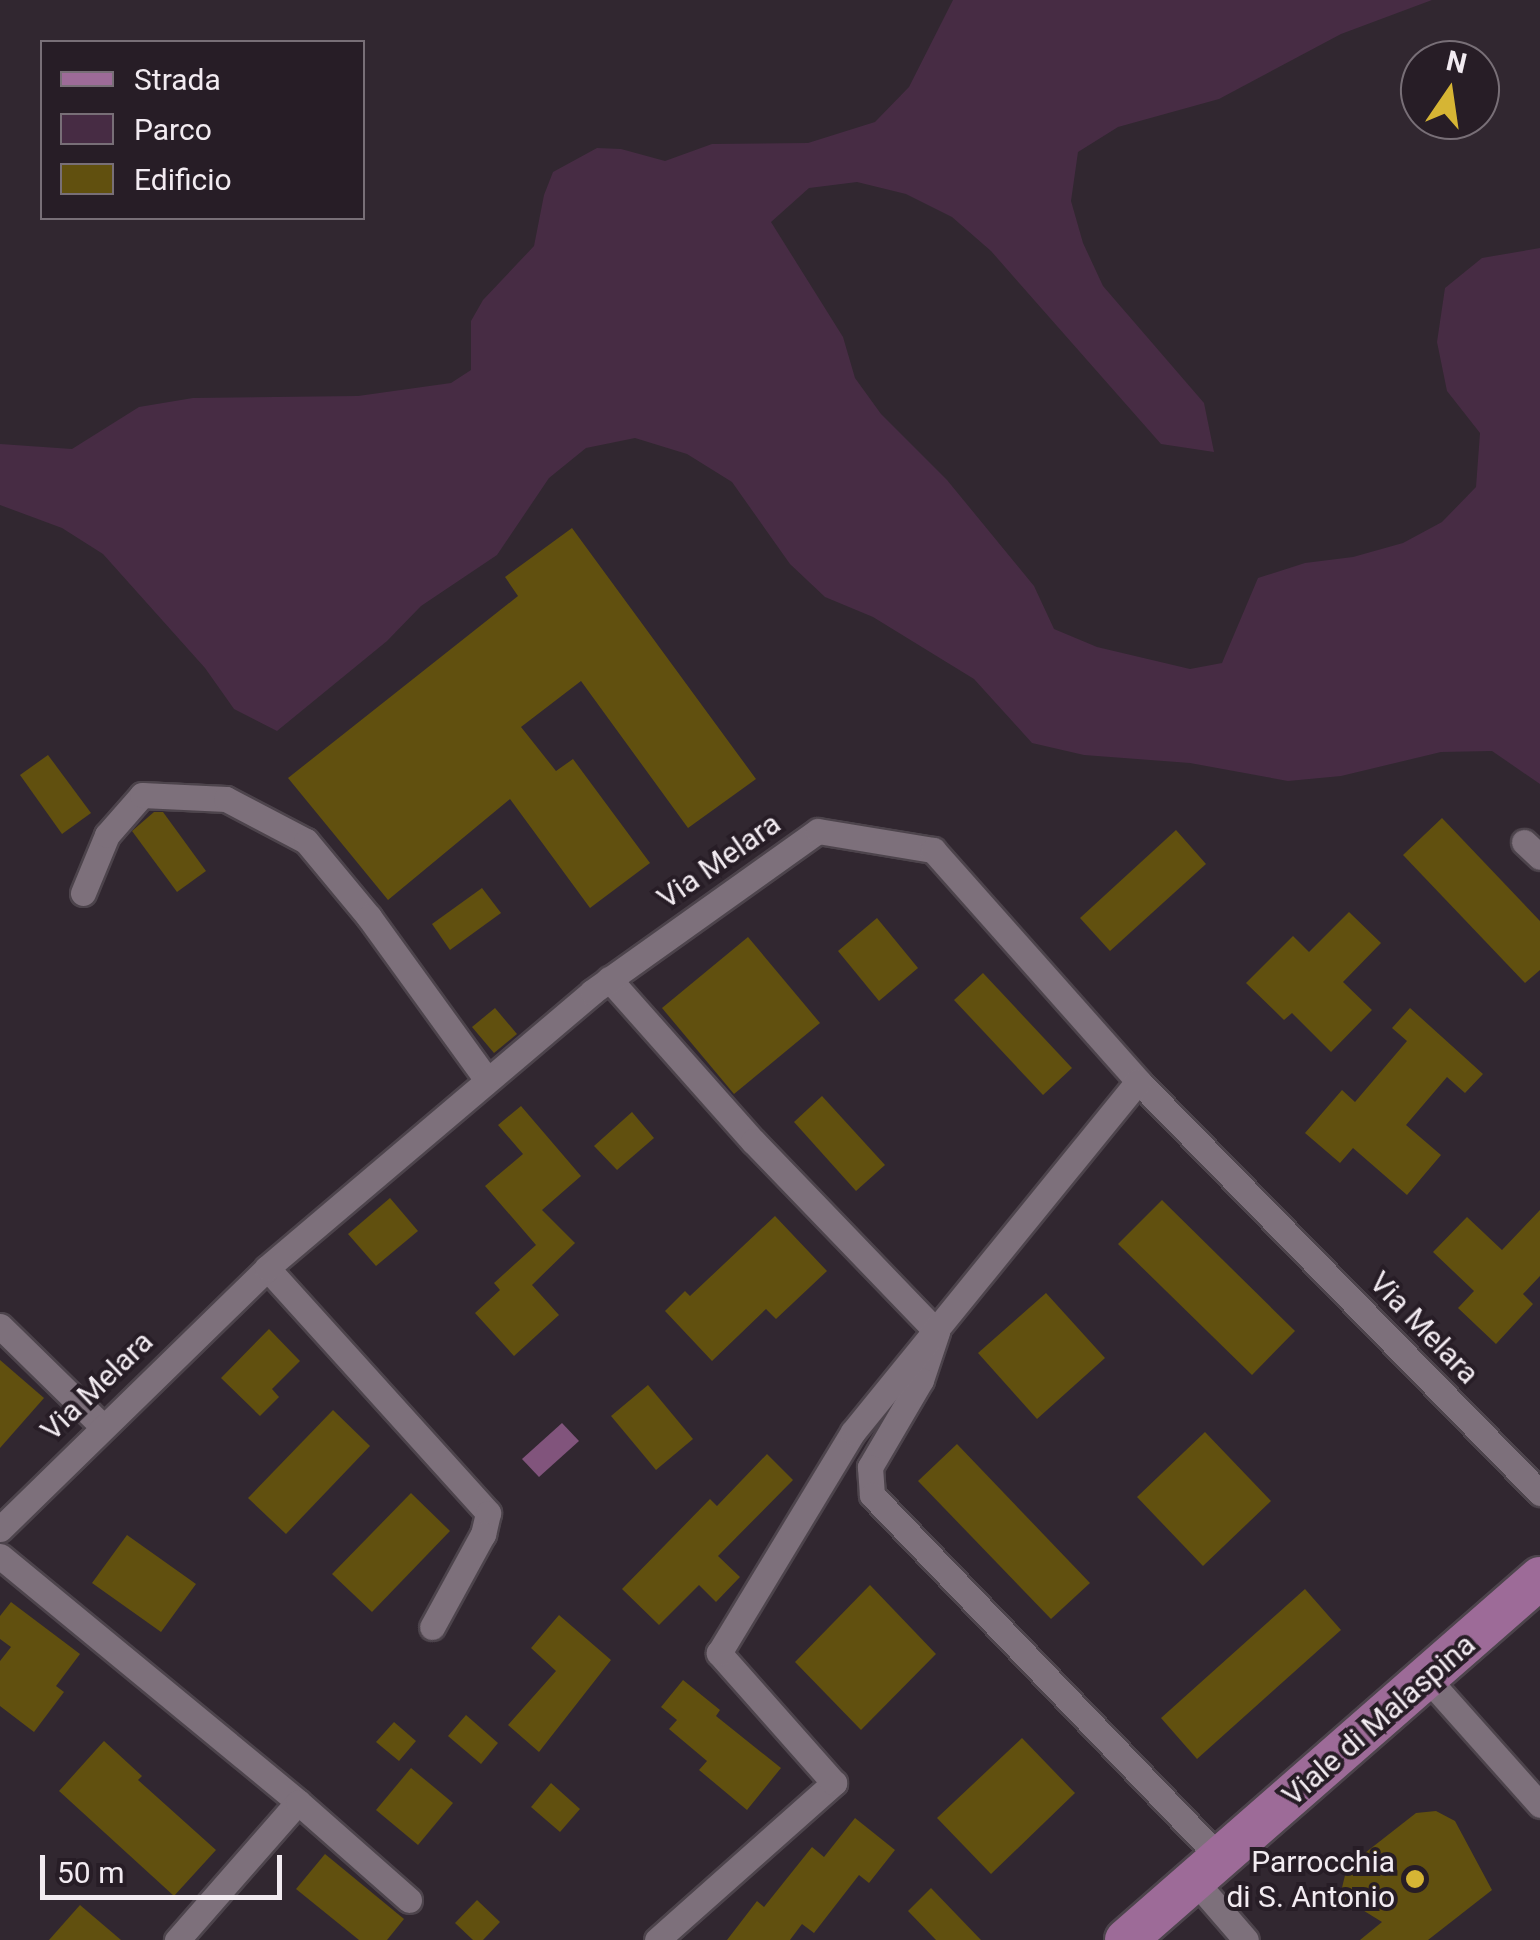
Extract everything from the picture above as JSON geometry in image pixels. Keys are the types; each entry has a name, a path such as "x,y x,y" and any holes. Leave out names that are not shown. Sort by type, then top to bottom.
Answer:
{"main road":[{"name":"Viale di Malaspina","path":"1126,1940 1540,1578"}],"street":[{"path":"83,894 107,835 142,795 226,799 306,841 369,917 487,1080"},
{"name":"Via Melara","path":"0,1528 267,1268 487,1080 608,980 818,830 932,850 1138,1082 1540,1492"},
{"path":"608,980 753,1141 936,1332"},
{"path":"656,1940 834,1783 719,1654 854,1432 1138,1082"},
{"path":"267,1268 488,1513 483,1534 432,1627"},
{"path":"0,1326 102,1426"},
{"path":"936,1332 921,1380 870,1467 872,1495 1207,1869 1246,1940"},
{"path":"0,1556 298,1802 409,1900"},
{"path":"1427,1678 1540,1806"},
{"path":"177,1940 298,1802"}],"green space":[{"path":"953,0 1432,0 1341,34 1219,99 1118,127 1078,152 1071,201 1083,243 1103,286 1204,403 1214,452 1161,444 991,251 952,217 906,194 857,182 809,188 771,222 843,337 855,378 881,414 947,480 1034,586 1054,629 1097,647 1190,669 1222,663 1258,578 1305,563 1353,557 1403,543 1442,522 1476,487 1480,433 1447,391 1437,342 1445,288 1482,258 1540,248 1540,784 1492,751 1441,752 1341,776 1288,781 1190,763 1084,755 1032,743 974,679 873,617 825,597 790,564 732,482 687,454 635,438 586,448 549,478 497,555 421,606 387,641 277,731 234,709 205,668 103,554 62,528 0,505 0,444 72,449 139,407 193,398 358,396 451,383 471,370 471,321 483,300 534,246 553,172 597,148 621,149 665,161 712,144 808,143 875,122 909,87"}],"shaded area":[{"path":"562,1423 579,1441 539,1477 522,1459"}],"building":[{"path":"572,528 756,779 688,828 581,681 521,727 556,771 573,759 650,863 590,908 510,799 388,900 288,778 518,596 505,577"},
{"path":"48,755 91,813 62,834 20,775"},
{"path":"154,812 163,812 206,871 177,892 132,831"},
{"path":"1442,818 1540,921 1540,970 1525,983 1403,855"},
{"path":"1176,830 1206,864 1110,951 1080,918"},
{"path":"482,888 501,913 450,950 432,924"},
{"path":"1349,912 1381,943 1343,982 1372,1010 1331,1052 1292,1013 1284,1020 1246,983 1293,936 1309,952"},
{"path":"877,918 918,968 879,1001 838,951"},
{"path":"748,937 820,1023 734,1094 662,1008"},
{"path":"983,973 1072,1068 1043,1095 954,1000"},
{"path":"495,1008 517,1034 494,1053 472,1027"},
{"path":"1410,1008 1483,1074 1465,1093 1447,1077 1406,1125 1441,1155 1407,1195 1353,1148 1340,1163 1305,1133 1342,1090 1355,1102 1407,1041 1392,1028"},
{"path":"822,1096 885,1165 856,1191 794,1122"},
{"path":"521,1106 581,1176 542,1210 575,1243 532,1285 559,1315 514,1356 475,1313 500,1290 494,1283 536,1245 485,1186 523,1154 498,1125"},
{"path":"632,1112 654,1138 617,1170 594,1146"},
{"path":"390,1198 418,1231 376,1266 348,1234"},
{"path":"1162,1200 1295,1331 1252,1375 1118,1244"},
{"path":"1540,1210 1540,1276 1523,1294 1533,1304 1496,1344 1458,1308 1474,1291 1433,1252 1467,1217 1502,1250"},
{"path":"775,1216 827,1271 776,1319 766,1309 712,1361 665,1311 685,1291 690,1296"},
{"path":"1046,1293 1105,1358 1037,1419 978,1353"},
{"path":"269,1329 300,1361 272,1389 279,1397 260,1416 221,1378"},
{"path":"0,1360 44,1398 0,1448"},
{"path":"648,1385 693,1439 656,1470 611,1416"},
{"path":"333,1410 370,1446 286,1534 248,1498"},
{"path":"1205,1432 1271,1501 1203,1566 1137,1497"},
{"path":"957,1444 1090,1583 1051,1619 918,1481"},
{"path":"767,1454 793,1480 718,1556 740,1577 716,1602 699,1585 659,1625 622,1589 710,1499 717,1506"},
{"path":"411,1493 450,1531 372,1612 332,1574"},
{"path":"127,1535 196,1584 161,1632 92,1583"},
{"path":"870,1585 936,1654 861,1730 795,1662"},
{"path":"1305,1589 1341,1630 1197,1759 1161,1718"},
{"path":"11,1602 80,1654 56,1686 64,1692 34,1732 0,1706 0,1661 11,1647 0,1639 0,1616"},
{"path":"559,1615 611,1660 539,1752 508,1725 556,1671 531,1648"},
{"path":"683,1680 720,1710 716,1716 781,1768 747,1810 699,1770 707,1761 669,1729 677,1720 661,1707"},
{"path":"466,1715 498,1743 481,1764 448,1736"},
{"path":"394,1722 416,1741 399,1761 376,1742"},
{"path":"1022,1738 1075,1793 991,1874 937,1818"},
{"path":"104,1741 142,1776 138,1780 216,1850 174,1896 59,1791"},
{"path":"411,1768 453,1803 418,1845 376,1810"},
{"path":"551,1783 580,1809 560,1832 531,1807"},
{"name":"Parrocchia di S. Antonio","path":"1436,1811 1455,1821 1492,1890 1428,1940 1360,1940 1382,1922 1340,1896 1347,1867 1416,1813"},
{"path":"855,1818 895,1850 869,1883 859,1875 814,1933 802,1924 790,1940 727,1940 757,1901 764,1907 812,1847 824,1857"},
{"path":"325,1854 404,1919 387,1940 359,1940 296,1889"},
{"path":"931,1888 981,1940 936,1940 908,1911"},
{"path":"477,1900 500,1922 483,1940 473,1940 455,1923"},
{"path":"80,1905 121,1940 49,1940"}],"place":[{"name":"Parrocchia di S. Antonio","path":"1415,1879"}]}
